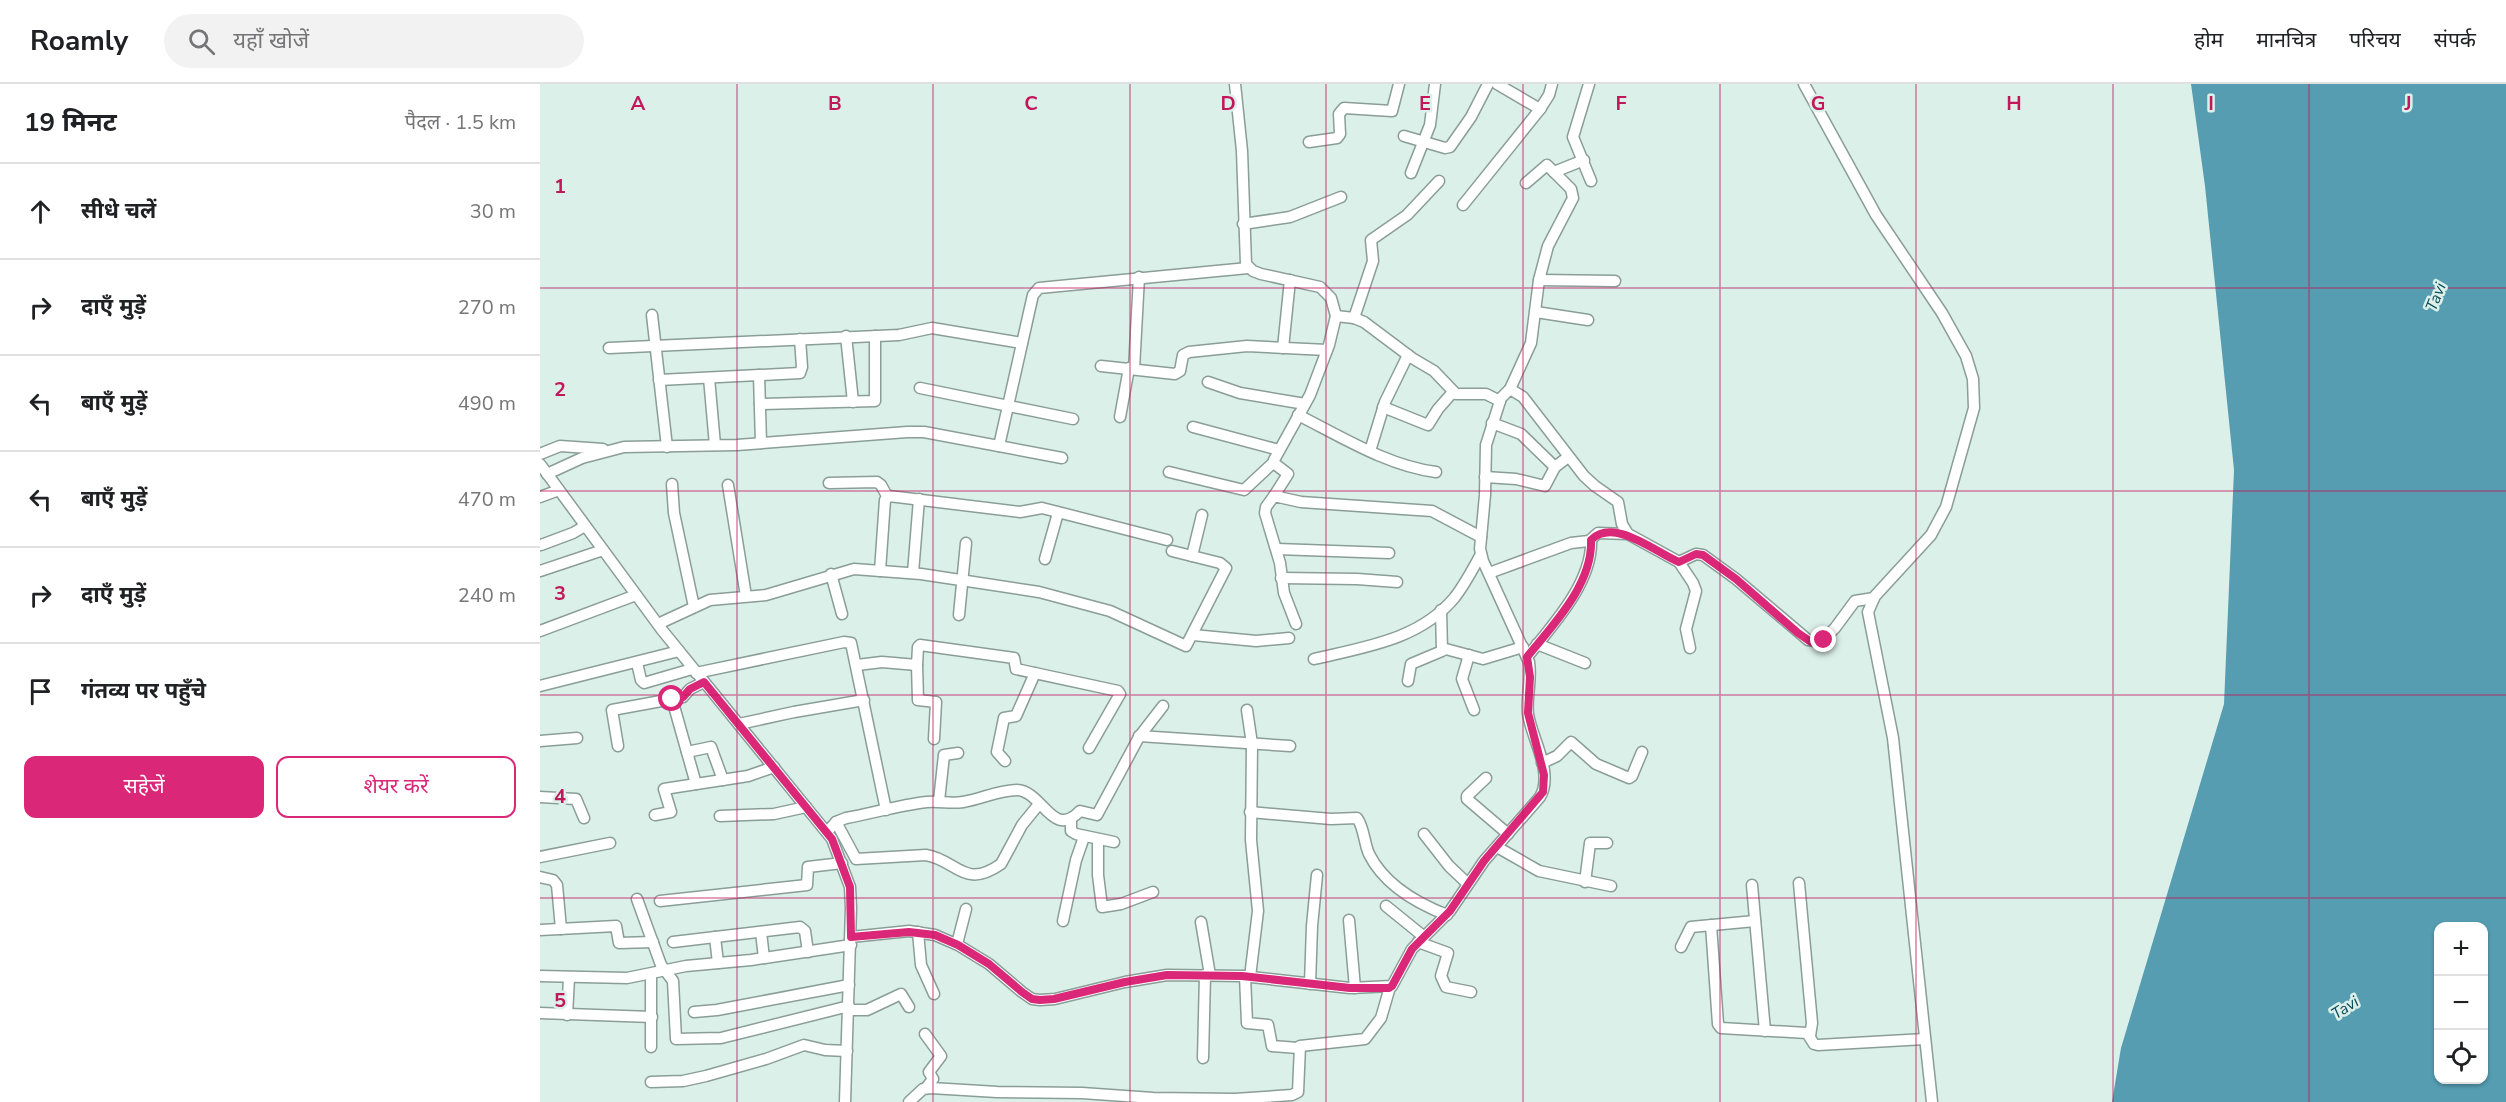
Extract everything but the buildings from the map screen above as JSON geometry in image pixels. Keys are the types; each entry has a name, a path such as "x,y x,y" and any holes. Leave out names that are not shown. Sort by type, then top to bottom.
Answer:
{"street":[{"path":"1235,84 1242,151 1244,257 1248,268"},
{"path":"1309,142 1337,138 1340,134 1340,114 1344,108 1392,111 1399,84"},
{"path":"1412,173 1433,115 1435,84"},
{"path":"1404,136 1445,148 1450,147 1471,117 1488,84"},
{"path":"1497,84 1541,108"},
{"path":"1463,205 1541,108 1552,84"},
{"path":"1589,84 1573,137 1592,181"},
{"path":"1804,84 1876,215 1942,313 1966,356 1973,379 1974,408 1958,472 1943,515 1930,535 1874,598 1870,604 1869,618 1893,738 1932,1102"},
{"path":"1554,172 1584,159"},
{"path":"1247,710 1252,744 1250,812 1258,911 1247,977 1247,1023 1267,1024 1274,1047 1298,1048 1301,1045 1365,1039 1381,1018 1390,987 1404,960 1421,939 1447,915 1468,884 1543,792 1545,785 1542,763 1528,713 1530,677 1525,652 1489,573 1482,554 1481,537 1486,445 1500,401 1504,392 1510,389 1531,343 1539,280 1552,234 1573,198 1570,189 1546,165 1526,183"},
{"path":"1354,318 1373,261 1371,240 1407,215 1439,181"},
{"path":"1243,224 1290,217 1341,197"},
{"path":"999,446 1034,295 1039,288 1248,268 1261,274 1320,287 1330,298 1336,316 1328,350 1305,404 1274,462 1244,490 1169,471"},
{"path":"1120,417 1132,369 1139,277"},
{"path":"1283,348 1290,280"},
{"path":"1539,280 1615,281"},
{"path":"1536,312 1588,320"},
{"path":"652,315 667,447"},
{"path":"1336,316 1354,318 1364,322 1408,355 1434,371 1453,392 1486,394 1500,401"},
{"path":"609,348 899,335 932,328 1022,343"},
{"path":"846,336 853,402"},
{"path":"760,404 873,401 876,399 875,336"},
{"path":"659,380 800,373 802,367 800,339"},
{"path":"1101,366 1175,374 1180,370 1183,356 1190,352 1237,346 1328,350"},
{"path":"1370,451 1383,407 1408,355"},
{"path":"759,375 761,443"},
{"path":"709,378 716,446"},
{"path":"1208,382 1240,393 1305,404"},
{"path":"920,388 1073,419"},
{"path":"1510,389 1523,397 1568,457 1591,483 1618,502 1622,524 1628,534"},
{"path":"1383,407 1428,425 1453,392"},
{"path":"1298,415 1370,451 1412,468 1436,472"},
{"path":"1492,423 1521,434 1555,467"},
{"path":"1193,427 1279,450"},
{"path":"1040,804 1022,825 1001,864 973,875 965,874 937,858 926,855 856,859 831,827 806,807 774,767 744,723 679,651 662,622 636,595 559,490 552,472 541,457 560,446 610,449 716,446 924,432 1062,458"},
{"path":"552,472 610,449"},
{"path":"1485,477 1511,478 1545,486 1555,467 1568,457"},
{"path":"1274,462 1288,474 1268,502 1265,513 1270,534 1277,549 1284,593 1296,624"},
{"path":"829,483 877,482 881,485 887,496 880,571"},
{"path":"672,484 674,513 694,607"},
{"path":"728,485 746,596"},
{"path":"540,497 559,490"},
{"path":"662,622 710,600 772,593 854,569 964,579 1039,592 1094,606 1184,645 1188,644 1193,635 1226,567 1220,563 1192,556 1169,545 1041,508 1020,512 887,496"},
{"path":"1274,496 1302,502 1432,511 1481,537"},
{"path":"913,573 919,499"},
{"path":"1045,559 1058,513"},
{"path":"1192,556 1202,515"},
{"path":"541,545 585,525"},
{"path":"1489,573 1571,543 1591,540 1601,532 1628,534 1679,562 1694,583 1696,591 1686,629 1690,648"},
{"path":"1442,648 1487,658 1525,652 1537,644 1581,582 1591,556 1591,540"},
{"path":"959,615 966,543"},
{"path":"1277,549 1389,553"},
{"path":"540,571 603,550"},
{"path":"1314,659 1402,637 1441,610 1462,587 1482,554"},
{"path":"1679,562 1696,554 1703,555 1811,642 1818,643 1824,640 1855,601 1874,598"},
{"path":"831,574 842,614"},
{"path":"1281,578 1397,582"},
{"path":"540,630 636,595"},
{"path":"1408,681 1411,664 1440,652 1442,648 1441,610"},
{"path":"1193,635 1256,641 1289,638"},
{"path":"637,663 641,680 644,683 848,642 853,647 886,810"},
{"path":"1537,644 1585,663"},
{"path":"934,739 936,702 918,700 917,665 920,645 1014,658 1016,669 1120,692 1089,748"},
{"path":"540,686 679,651"},
{"path":"1469,655 1462,679 1474,710"},
{"path":"857,665 882,662 917,665"},
{"path":"618,746 612,710 683,697 700,673"},
{"path":"1005,761 997,752 1004,718 1017,715 1035,673"},
{"path":"672,699 696,784"},
{"path":"744,723 864,700"},
{"path":"831,827 886,810 939,801 960,803 1018,790 1033,795 1054,816 1064,820 1071,820 1080,811 1098,814 1139,736 1162,706"},
{"path":"1139,736 1290,746"},
{"path":"540,741 577,738"},
{"path":"1542,763 1557,756 1571,742 1596,764 1629,778 1642,753"},
{"path":"687,752 711,747 723,780"},
{"path":"939,801 944,754 958,753"},
{"path":"655,815 671,812 664,789 757,774 774,767"},
{"path":"1486,778 1467,796 1467,799 1508,834"},
{"path":"540,797 576,799 584,818"},
{"path":"720,816 774,814 806,807"},
{"path":"1250,812 1331,819 1357,818 1369,854 1381,874 1419,902 1447,915"},
{"path":"1071,820 1072,833 1114,842"},
{"path":"831,827 850,887 854,939 849,985 852,1009 847,1051 845,1102"},
{"path":"1424,834 1449,866 1468,884"},
{"path":"1063,921 1076,860 1084,837"},
{"path":"1098,840 1098,875 1102,907 1121,904 1154,892"},
{"path":"540,857 610,843"},
{"path":"1585,882 1590,843 1607,843"},
{"path":"1497,847 1539,872 1611,886"},
{"path":"660,901 807,885 808,867 842,863"},
{"path":"1310,984 1317,875"},
{"path":"540,877 552,880 557,885 561,929"},
{"path":"1799,883 1812,1023 1810,1036"},
{"path":"1752,885 1765,1031"},
{"path":"638,899 653,942 673,981 674,1036 678,1040 722,1038 852,1009 871,1009 901,994 909,1007"},
{"path":"1386,906 1421,939 1448,953 1441,976 1446,987 1471,992"},
{"path":"957,944 966,909"},
{"path":"1349,920 1355,988"},
{"path":"1681,947 1689,928 1755,921"},
{"path":"1201,922 1208,975 1203,1058"},
{"path":"1711,925 1719,1026 1724,1029 1807,1033 1814,1044 1820,1045 1925,1040"},
{"path":"540,930 616,926 619,943 653,942"},
{"path":"673,942 802,927 808,952"},
{"path":"760,932 764,958"},
{"path":"918,932 921,965 934,994"},
{"path":"540,976 610,979 651,975 679,967 808,952 854,939 926,932 957,944 989,964 1032,999 1054,999 1125,982 1167,975 1247,977 1355,988 1390,987"},
{"path":"715,937 718,963"},
{"path":"651,975 651,1047"},
{"path":"567,1015 569,978"},
{"path":"694,1012 717,1010 849,985"},
{"path":"540,1013 651,1017"},
{"path":"909,1102 933,1079 929,1072 941,1056 925,1034"},
{"path":"657,1082 706,1076 766,1059 804,1045 825,1050 847,1051"},
{"path":"926,1088 1082,1093 1153,1098 1286,1099 1298,1092 1298,1048"}],"water":[{"name":"Tavi","path":"2191,84 2506,84 2506,1102 2112,1102 2121,1048 2224,704 2234,470 2205,186"}],"route":[{"path":"672,699 683,697 690,689 704,682 832,839 850,887 851,937 926,932 958,945 989,964 1032,999 1040,1000 1167,975 1242,976 1350,988 1389,988 1412,949 1450,911 1484,861 1543,792 1545,785 1542,763 1528,713 1530,670 1527,657 1565,608 1581,582 1591,556 1591,540 1596,534 1601,532 1628,534 1655,551 1679,562 1696,554 1703,555 1736,579 1798,633 1811,642 1818,643 1824,640"}]}
